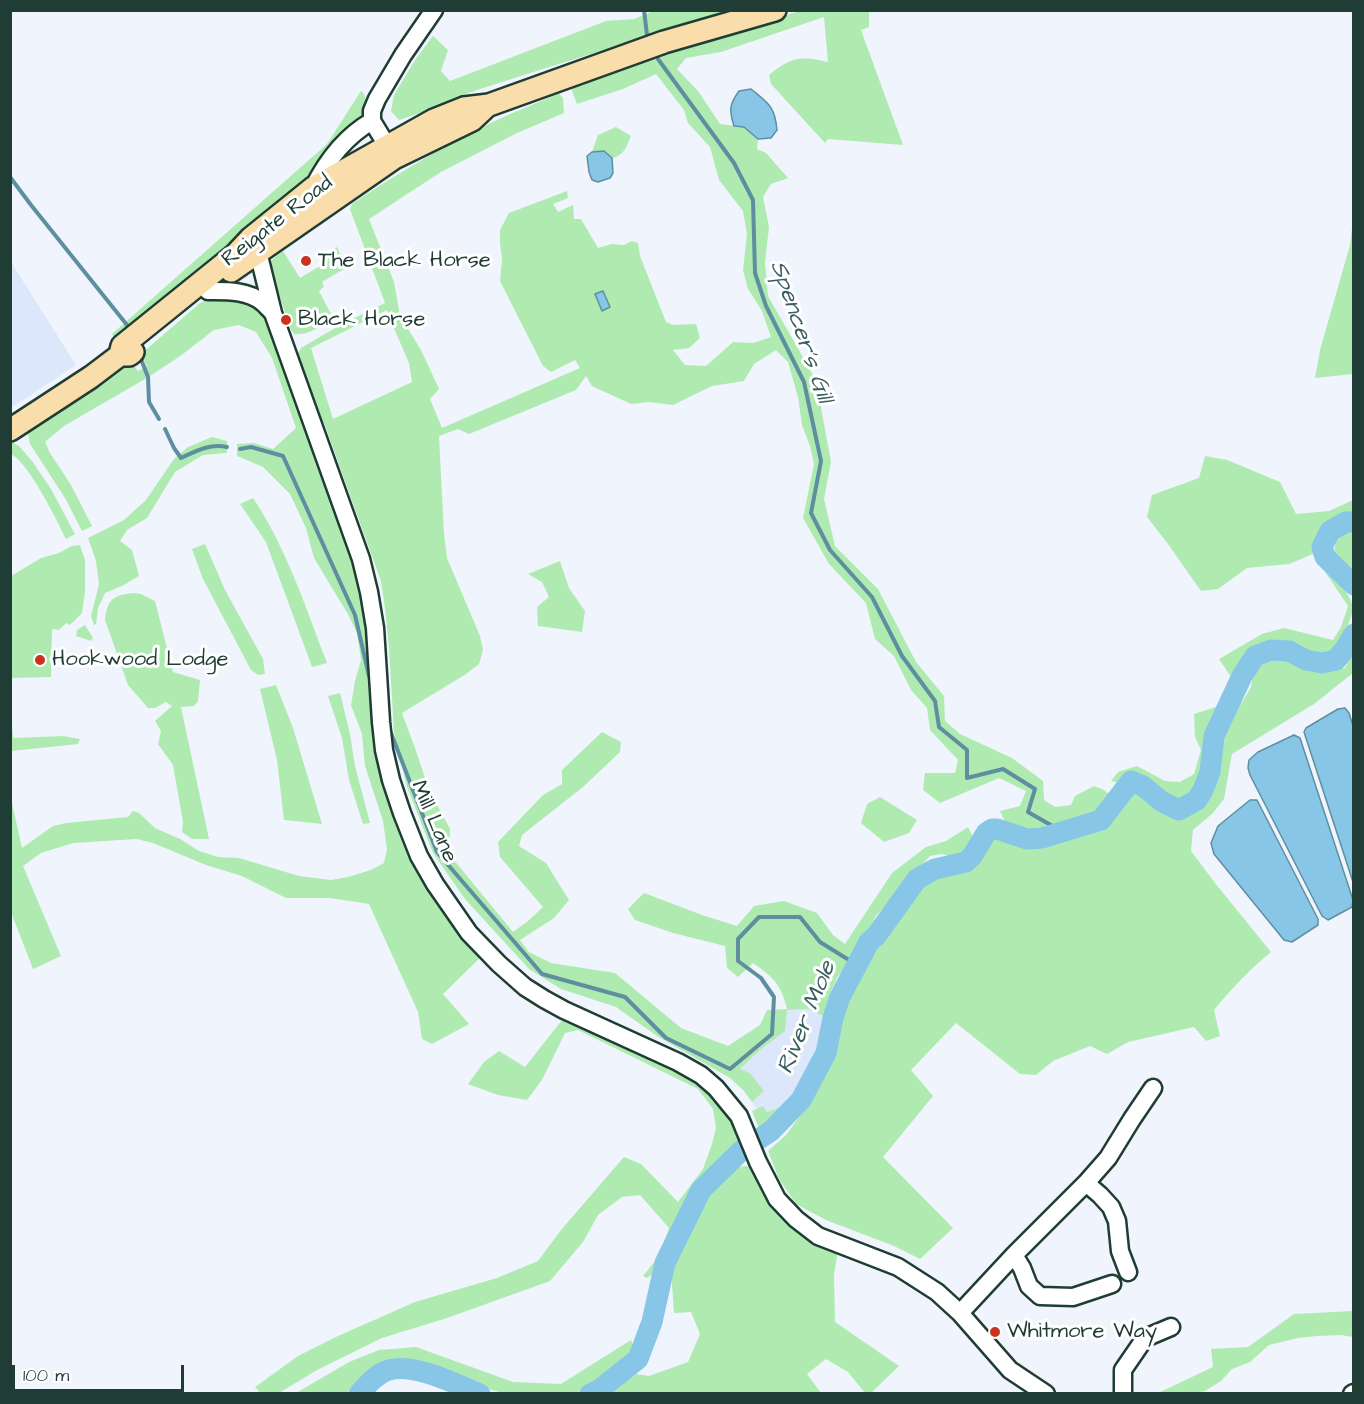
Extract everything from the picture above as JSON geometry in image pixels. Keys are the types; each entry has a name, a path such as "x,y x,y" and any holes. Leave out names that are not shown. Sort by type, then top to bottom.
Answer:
{"main road":[{"name":"Reigate Road","path":"129,347 208,291 234,269 246,255 250,238 313,188 391,152 472,120 489,105 664,42 776,10"},
{"name":"Reigate Road","path":"10,430 91,377 246,255 340,194 391,152"}],"street":[{"path":"391,152 372,121 372,111 403,55 434,10"},
{"path":"313,188 333,156 362,127 372,121"},
{"name":"Mill Lane","path":"246,255 260,260 273,313 361,559 375,628 381,723 391,780 419,856 470,933 525,987 564,1010 678,1062 701,1075 716,1088 739,1116 758,1162 777,1199 796,1219 818,1236 898,1267 937,1292 960,1313 1011,1370 1046,1394"},
{"path":"208,291 240,292 262,301 273,313"},
{"path":"960,1313 1108,1158 1153,1088"},
{"path":"1086,1183 1111,1207 1117,1221 1120,1251 1128,1272"},
{"path":"1014,1255 1029,1286 1040,1296 1073,1297 1112,1284"},
{"path":"1123,1394 1123,1370 1145,1338 1171,1327"}],"shaded area":[{"path":"11,262 76,365 10,408"},
{"path":"808,1009 825,1017 822,1035 809,1069 791,1101 788,1099 778,1108 767,1112 763,1106 757,1109 752,1102 764,1091 740,1069 760,1050 787,1010"}],"green space":[{"path":"654,11 739,11 512,79 399,120 391,111 394,95 433,36 448,50 441,71 450,81 606,21 634,19"},
{"path":"800,11 869,11 869,27 861,30 903,145 828,139 825,143 771,84 769,75 791,61 804,58 828,62 824,17 721,52 686,58 677,69 698,91 720,124 744,127 758,139 757,149 766,153 788,178 771,184 763,197 769,227 765,263 768,296 816,380 831,462 824,499 835,546 878,589 916,662 944,696 945,721 960,734 1012,758 1043,781 1044,800 1055,807 1071,805 1075,796 1094,786 1113,797 1102,811 1033,832 1006,824 1000,811 1020,806 1026,791 999,778 940,803 923,790 925,773 955,773 958,760 930,730 927,708 911,690 894,656 875,639 866,603 829,564 803,518 814,464 802,425 798,397 788,362 776,350 754,364 744,381 712,386 673,405 649,402 631,404 592,386 586,376 576,390 469,434 458,429 439,436 447,558 480,636 483,650 479,664 402,713 429,790 450,829 449,854 513,932 543,907 500,857 498,842 543,795 562,784 562,770 602,732 621,742 620,752 583,787 522,835 519,846 546,863 569,900 554,918 520,940 529,952 551,963 615,973 681,1028 728,1046 760,1025 767,1010 787,1009 779,987 753,963 738,977 727,968 725,946 673,933 635,920 628,909 644,893 737,926 754,906 784,901 817,913 833,935 845,944 892,873 926,847 946,841 968,827 974,839 956,858 942,854 930,856 876,916 856,954 838,976 831,991 825,1017 808,1009 787,1010 785,1031 740,1069 750,1073 764,1091 752,1102 730,1078 657,1036 616,1007 561,989 529,969 465,899 433,853 407,787 394,732 389,648 381,581 324,423 319,423 296,357 301,348 385,303 350,209 352,204 404,170 458,140 559,93 563,98 564,113 517,133 441,172 369,219 394,282 400,316 421,350 439,389 430,399 442,428 580,368 575,360 551,372 543,366 500,281 502,259 500,230 509,213 567,191 568,198 553,204 558,212 573,205 574,219 581,219 598,248 612,244 624,245 632,241 638,243 640,256 666,322 673,325 696,324 700,338 689,348 673,350 685,365 706,366 733,342 753,343 771,337 762,311 748,289 743,270 747,234 743,211 719,180 710,147 688,123 684,110 656,74 623,89 577,104 572,91 572,87 669,52 671,48","holes":["387,310 409,363 412,382 333,419 311,348"]},
{"path":"361,91 367,102 362,110 361,121 313,176 118,341 114,338 112,334 327,144"},
{"path":"616,127 631,136 622,153 612,158 604,151 592,152 598,135"},
{"path":"1353,220 1353,374 1315,378 1320,350 1350,245"},
{"path":"337,247 344,269 322,282 324,287 319,291 333,318 310,332 294,334 273,275 271,261 283,251 300,278 325,263 321,256"},
{"path":"214,296 241,297 265,311 333,498 350,554 370,651 373,718 391,804 483,955 443,994 469,1024 432,1044 422,1039 418,1012 369,904 330,898 286,898 242,876 137,839 73,843 41,853 23,866 61,956 33,969 11,912 10,794 22,848 53,826 128,817 133,811 139,813 155,828 180,839 199,851 218,857 239,858 299,876 331,880 371,870 384,863 387,849 383,821 365,766 362,734 351,705 361,660 357,633 314,558 306,528 290,494 263,467 237,456 237,444 254,443 273,449 296,428 272,358 256,332 239,325 214,330 179,357 64,426 45,442 92,526 82,531 65,498 30,444 27,428 129,362 138,371 147,366 141,354 200,303"},
{"path":"212,437 227,441 227,453 203,455 175,472 147,518 127,530 120,541 132,550 139,576 105,593 94,625 91,616 99,584 96,561 88,538 124,520 146,500 174,459 188,447"},
{"path":"10,441 19,446 32,461 51,489 75,534 66,539 34,479 11,454"},
{"path":"1205,456 1227,460 1280,482 1296,514 1329,511 1353,500 1353,517 1323,528 1315,550 1347,593 1353,611 1343,639 1330,654 1309,655 1289,645 1269,644 1247,656 1235,683 1219,659 1262,634 1284,628 1333,640 1341,627 1348,606 1313,554 1289,564 1247,568 1218,589 1201,591 1147,517 1152,495 1199,478"},
{"path":"253,498 285,557 327,663 312,667 266,542 240,504"},
{"path":"1354,530 1353,574 1334,553 1336,539 1346,531"},
{"path":"205,544 225,590 263,659 265,674 258,675 251,670 203,579 192,549"},
{"path":"80,545 85,560 85,592 82,613 70,625 66,623 59,630 52,629 51,677 11,678 11,576 41,558"},
{"path":"560,561 569,588 585,611 582,632 538,626 537,607 549,597 542,582 528,574"},
{"path":"133,593 155,601 173,672 200,680 198,701 194,706 181,707 209,839 192,839 182,832 183,822 173,765 158,744 161,731 155,721 172,706 166,702 155,708 148,708 128,685 105,620 108,607 113,599"},
{"path":"85,625 93,638 91,641 76,636 77,630"},
{"path":"1353,653 1353,673 1314,704 1232,754 1224,799 1213,813 1193,830 1191,851 1271,952 1241,979 1214,1010 1220,1036 1206,1041 1194,1027 1128,1042 1107,1054 1090,1046 1053,1061 1036,1075 1020,1074 956,1023 911,1070 933,1096 883,1157 953,1228 920,1259 894,1246 826,1220 796,1204 779,1179 768,1151 786,1135 805,1109 824,1076 836,1044 841,1009 853,991 871,952 919,883 943,871 965,867 976,859 992,838 1003,837 1028,844 1047,843 1100,825 1108,819 1128,792 1140,789 1169,812 1181,817 1196,812 1209,799 1219,763 1221,743 1251,687 1253,671 1262,659 1283,654 1313,666 1345,668"},
{"path":"276,685 293,728 322,824 284,820 277,760 260,689"},
{"path":"340,693 370,823 363,824 349,780 342,738 328,696"},
{"path":"11,707 13,738 63,736 80,739 78,744 11,751"},
{"path":"1216,707 1219,714 1206,737 1207,755 1204,776 1194,796 1178,804 1163,798 1150,783 1133,775 1119,783 1111,781 1118,772 1137,766 1165,781 1180,782 1194,774 1201,750 1195,737 1194,714"},
{"path":"880,797 917,820 909,833 884,842 861,823 867,804"},
{"path":"566,1015 678,1064 727,1105 742,1141 708,1177 685,1207 656,1272 647,1278 643,1276 659,1256 669,1228 640,1195 622,1197 598,1215 583,1242 550,1281 447,1318 382,1338 317,1370 279,1393 260,1393 255,1387 298,1356 338,1336 415,1302 497,1278 538,1261 561,1230 624,1157 641,1164 678,1202 703,1169 716,1128 713,1109 698,1089 578,1030 565,1033 542,1080 527,1100 498,1095 468,1084 484,1062 499,1051 525,1067"},
{"path":"788,1099 791,1101 781,1114 760,1131 752,1111 763,1106 767,1112 778,1108"},
{"path":"759,1165 773,1210 798,1230 838,1250 834,1275 835,1322 899,1366 871,1393 865,1393 848,1372 826,1359 807,1374 821,1393 609,1394 636,1374 649,1376 688,1362 700,1334 691,1312 674,1313 671,1269 701,1200 736,1167"},
{"path":"1353,1311 1353,1337 1317,1336 1269,1345 1250,1362 1232,1369 1221,1381 1205,1391 1186,1394 1158,1393 1213,1367 1211,1349 1248,1347 1294,1314"},
{"path":"631,1340 636,1354 606,1379 576,1393 503,1393 461,1381 413,1363 385,1363 359,1379 347,1393 296,1393 349,1362 379,1350 416,1347 513,1382 561,1384"}],"water":[{"path":"751,89 772,110 777,130 771,138 758,139 744,127 734,126 731,112 733,100 739,91"},
{"path":"604,151 612,158 613,173 610,178 598,182 592,180 587,156 592,152"},
{"path":"603,291 610,307 602,311 595,294"},
{"path":"1345,708 1353,726 1353,882 1304,732 1306,728 1338,709"},
{"path":"1294,735 1300,738 1353,900 1352,907 1328,920 1322,916 1248,768 1249,760 1258,752"},
{"path":"1250,800 1257,800 1318,919 1318,925 1292,942 1284,940 1214,854 1211,843 1218,826"}],"waterway":[{"name":"Spencer's Gill","path":"644,10 647,35"},
{"name":"Spencer's Gill","path":"658,59 734,163 753,200 755,273 766,306 804,382 821,461 811,513 830,550 872,597 902,656 935,701 939,727 967,750 967,778 1003,769 1035,789 1028,812 1063,832"},
{"path":"10,177 129,330"},
{"path":"139,354 148,377 149,402 159,419"},
{"path":"165,429 181,458 209,447 227,447"},
{"path":"240,449 251,447 283,456 355,615 369,676"},
{"name":"River Mole","path":"1354,522 1346,522 1330,531 1322,547 1325,557 1354,585"},
{"name":"River Mole","path":"590,1394 599,1390 638,1359 652,1322 665,1263 701,1190 741,1151 771,1131 801,1100 826,1053 840,997 869,942 876,936 917,879 935,869 966,862 986,833 992,829 1027,839 1042,838 1101,820 1131,781 1143,786 1161,801 1179,810 1197,800 1210,772 1214,736 1242,676 1255,656 1271,650 1289,651 1306,660 1322,663 1336,660 1354,634"},
{"path":"391,733 437,852 542,974 625,997 666,1038 730,1069 772,1034 774,997 761,978 738,961 738,939 759,917 800,917 820,942 857,965"},
{"name":"River Mole","path":"359,1394 380,1374 399,1369 423,1372 480,1394"}],"place":[{"name":"The Black Horse","path":"306,261"},
{"name":"Black Horse","path":"286,320"},
{"name":"Hookwood Lodge","path":"40,660"},
{"name":"Whitmore Way","path":"995,1332"}]}
